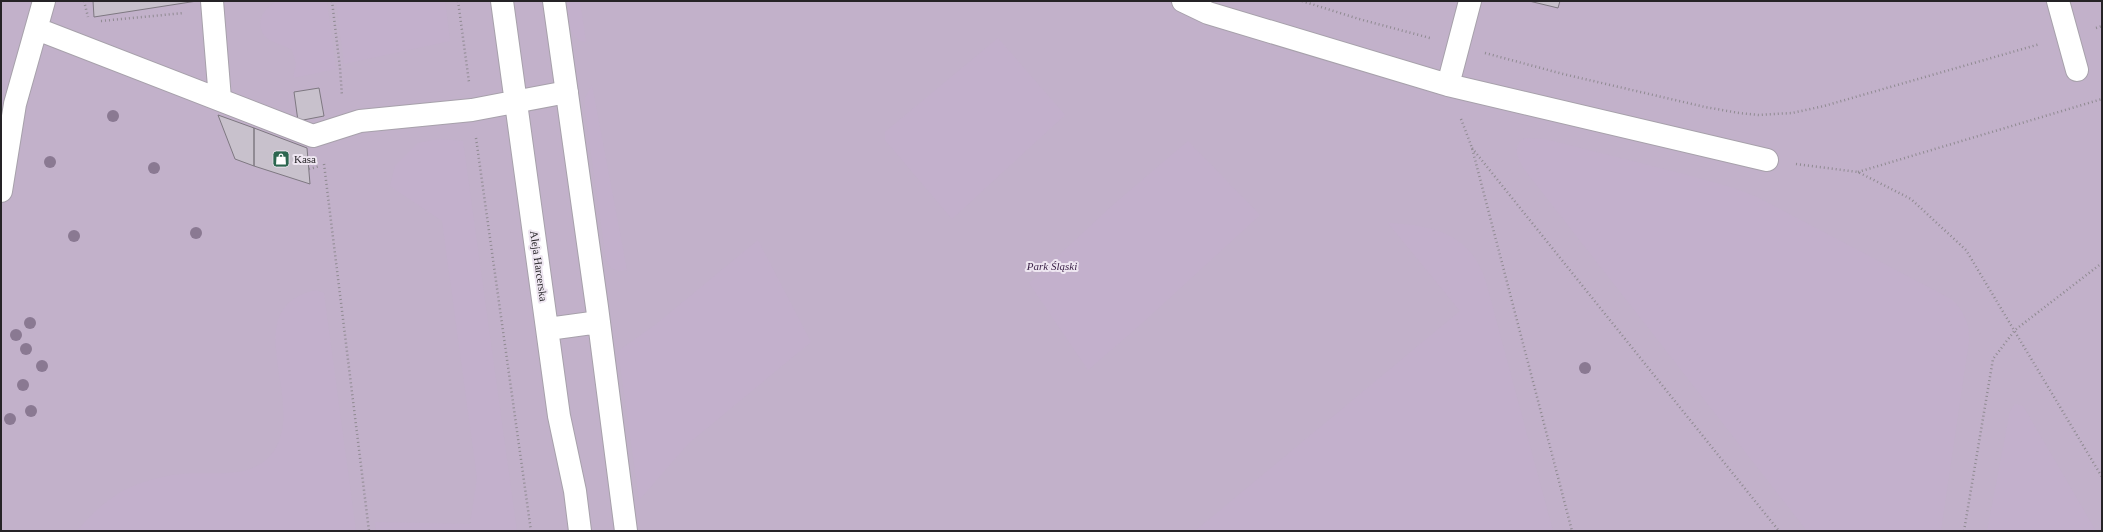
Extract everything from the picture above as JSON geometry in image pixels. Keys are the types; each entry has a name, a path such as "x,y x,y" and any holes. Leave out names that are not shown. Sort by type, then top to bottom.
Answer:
{"street":[{"path":"1,191 8,102 37,29 44,1"},
{"name":"Aleja Harcerska","path":"502,1 559,416 575,491 580,531"},
{"path":"554,1 599,322 626,531"},
{"path":"1183,1 1208,13 1448,85 1767,160"},
{"path":"1448,85 1470,1"},
{"path":"2058,1 2077,70"},
{"path":"213,6 220,100"},
{"path":"37,29 313,136 360,121 472,110 516,100 567,92"},
{"path":"548,329 599,322"}],"path":[{"path":"84,1 86,13 90,22"},
{"path":"332,1 340,68 342,112 334,130 324,165 369,531"},
{"path":"458,1 468,73"},
{"path":"1302,1 1359,19 1563,74 1705,107 1759,115 1792,113 1824,106 2102,26"},
{"path":"95,22 213,6"},
{"path":"1448,85 1472,148 1572,531"},
{"path":"1858,172 2102,99"},
{"path":"477,146 531,531"},
{"path":"1472,148 1779,531"},
{"path":"1767,160 1858,172 1911,199 1966,250 2102,477"},
{"path":"309,169 324,165"},
{"path":"1964,531 1993,359 2015,330 2102,263"}],"green space":[{"name":"Park Śląski","path":"1,1 2102,1 2102,531 1,531"},
{"path":"278,1 327,1 336,69 293,78 296,64 292,50 269,40 260,27 260,22 264,12 268,7"},
{"path":"336,1 445,1 450,41 344,64"},
{"path":"567,1 580,1 586,42 580,41 572,32"},
{"path":"998,38 1065,115 952,219 885,140 885,132"},
{"path":"592,85 627,270 619,271 611,268 606,260 585,112 585,98"},
{"path":"1526,138 1545,139 1734,188 1757,197 1951,299 1963,313 1967,324 1969,342 1941,531 1807,531 1524,169 1518,158 1517,147 1521,140"},
{"path":"439,139 463,141 517,531 376,531 375,522 470,524 477,478 442,221 390,186 395,166 418,143"},
{"path":"1188,141 1260,215 1140,325 1088,370 1029,283 1114,204"},
{"path":"1388,223 1421,226 1449,235 1461,243 1471,253 1479,266 1486,282 1553,531 1195,531 1460,311"},
{"path":"758,240 811,342 689,443 639,500 618,351 655,325"},
{"path":"316,290 324,293 356,531 77,531 99,508 124,490 134,486 153,479 172,475 240,472 261,464 269,457 280,437 283,414 276,339 279,318 291,301"},
{"path":"2015,404 2023,406 2096,531 1987,531 2010,411"}],"building":[{"path":"93,1 197,1 94,17"},
{"path":"1529,1 1560,1 1558,8"},
{"path":"319,88 324,116 298,121 294,92"},
{"path":"218,115 254,128 254,166 235,159"},
{"name":"Kasa","path":"254,128 307,148 310,184 254,166"}],"place":[{"name":"Kasa","path":"281,159"}]}
